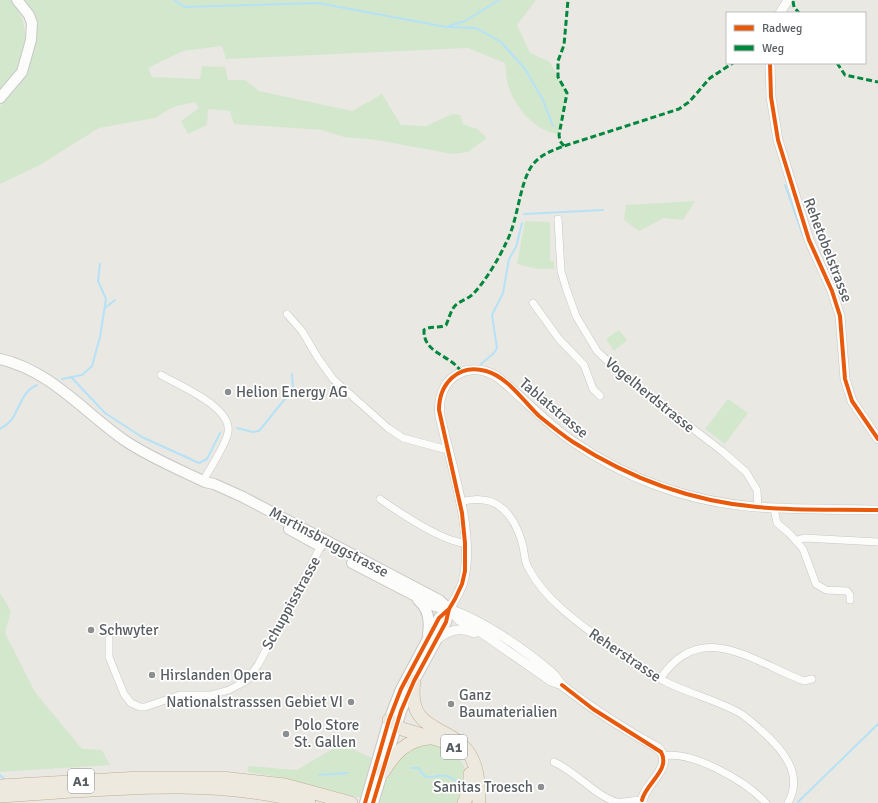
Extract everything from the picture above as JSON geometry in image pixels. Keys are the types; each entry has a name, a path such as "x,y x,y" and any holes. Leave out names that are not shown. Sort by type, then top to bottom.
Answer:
{"highway":[{"name":"A1","path":"414,680 414,697 418,714 435,734 454,747 466,761 470,772 471,784 464,803"},
{"name":"A1","path":"394,722 460,743 470,755 477,774 479,803"},
{"name":"A1","path":"383,772 393,757 405,746 435,734"},
{"name":"A1","path":"0,786 162,777 222,778 260,781 351,803"},
{"name":"A1","path":"0,796 145,788 198,788 241,791 309,803"},
{"name":"A1","path":"145,788 268,803"}],"main road":[{"path":"0,98 22,72 31,40 32,23 29,15 18,0"},
{"name":"Martinsbruggstrasse","path":"0,359 30,369 46,379 126,441 204,482 214,484 243,497 407,592 422,602 426,608 431,640"},
{"name":"Martinsbruggstrasse","path":"322,543 439,600 449,609"},
{"name":"Martinsbruggstrasse","path":"407,592 436,606 449,609"},
{"path":"373,796 394,722 414,680 439,618 449,609"},
{"path":"365,803 373,796 383,772 401,689 431,640"}],"street":[{"path":"781,12 788,0"},
{"name":"Rehetobelstrasse","path":"770,64 771,97 778,140 813,252 832,291 838,310 844,379 852,401 878,439"},
{"name":"Vogelherdstrasse","path":"558,219 561,271 566,288 576,316 597,351 620,374 722,451 746,472 757,490 758,507"},
{"path":"533,303 559,339 584,365 593,389 600,396"},
{"path":"287,314 302,331 333,380 388,428 403,438 448,450"},
{"name":"Tablatstrasse","path":"449,609 460,590 464,579 466,560 460,502 439,410 441,394 445,384 461,372 477,369 486,371 496,376 506,383 558,431 590,453 621,470 681,494 758,507 878,510"},
{"path":"162,375 215,406 227,420 228,434 204,482"},
{"path":"380,499 406,517 441,536 465,543"},
{"name":"Reherstrasse","path":"460,502 472,499 485,500 502,508 513,523 521,542 528,569 550,596 571,616 620,654 660,679 739,713 771,739 783,752 792,768 794,786 788,803"},
{"path":"774,508 776,523 797,540 806,554 816,584 826,590 847,591 850,595 850,600"},
{"path":"797,540 804,538 878,542"},
{"name":"Schuppisstrasse","path":"109,639 108,657 127,699 135,706 145,707 180,695 211,695 229,690 246,681 258,665 322,543"},
{"name":"Martinsbruggstrasse","path":"449,609 459,620 497,643 551,681 562,685"},
{"name":"Martinsbruggstrasse","path":"449,609 463,614 511,642 553,674 562,685 593,709 658,748 663,756"},
{"name":"Martinsbruggstrasse","path":"431,640 450,631 466,629 497,643"},
{"path":"660,679 670,665 681,655 700,647 709,646 727,649 804,681 812,679"},
{"path":"554,762 563,766 611,800 625,802 642,801 648,787 661,768 663,756 675,754 726,773 747,785 766,803"}],"green space":[{"path":"0,0 11,0 19,11 25,35 21,59 16,71 9,82 0,91"},
{"path":"25,0 536,0 517,25 530,53 550,62 567,93 558,134 549,132 533,123 515,102 508,85 505,63 468,48 226,59 222,46 183,51 148,68 152,77 200,79 202,66 225,67 228,80 245,80 259,91 352,111 382,94 401,125 426,126 452,114 460,115 463,124 477,129 487,138 468,152 452,154 377,140 344,137 322,130 234,124 230,111 208,109 207,125 188,134 181,121 199,108 195,102 173,107 155,118 99,128 38,166 0,184 0,106 18,87 28,68 35,23"},
{"path":"695,201 683,220 664,218 639,231 624,220 626,205"},
{"path":"525,221 550,222 550,261 554,261 554,269 537,269 517,264"},
{"path":"619,330 627,340 614,351 606,339"},
{"path":"728,399 748,413 725,444 705,429"},
{"path":"0,593 11,611 5,633 35,692 82,749 102,750 110,765 0,772"},
{"path":"429,742 445,745 457,755 464,766 467,779 460,803 377,803 387,775 404,751"},
{"path":"341,744 372,758 361,798 284,778 248,772 248,766 297,770"}],"waterway":[{"path":"174,0 185,7 318,3 446,27 476,28 501,42 525,69 542,98 553,126"},
{"path":"449,26 465,21 499,0"},
{"path":"785,185 803,236"},
{"path":"524,214 603,210"},
{"path":"481,364 494,353 497,348 492,315 503,293 509,259 516,247 522,223"},
{"path":"62,379 82,375 92,366 100,337 106,299 98,281 100,264"},
{"path":"105,308 115,300"},
{"path":"237,428 253,432 259,431 293,389 292,374"},
{"path":"71,377 105,413 142,437 199,463 207,459 220,433"},
{"path":"0,429 14,416 20,403 29,390 37,385"},
{"path":"798,802 878,724"},
{"path":"411,768 419,768 424,776 427,777 442,775 448,776 455,780"},
{"path":"319,775 348,773"},
{"path":"0,775 5,780"}],"marked path":[{"path":"564,146 560,141 559,135 567,93 558,77 558,61 564,45 568,0"},
{"path":"793,1 794,7 798,12"},
{"path":"461,372 457,366 428,344 425,338 424,330 446,325 455,306 473,294 487,277 500,256 510,234 527,175 534,163 546,154 564,146 679,109 689,102 710,78 731,64"},
{"path":"838,64 845,75 878,82"}],"cycle path":[{"path":"770,64 771,97 778,140 809,240 832,291 840,316 845,379 852,401 878,439"},
{"path":"365,803 389,720 401,689 439,618 449,609 455,599 462,584 465,571 465,543 462,513 439,410 442,392 446,384 459,373 476,369 494,374 515,390 539,416 573,442 594,455 638,477 660,486 707,499 757,507 878,510"},
{"path":"373,803 401,711 414,681 446,622 449,609"},
{"path":"562,685 593,709 661,752 663,765 644,794 642,800"}],"place":[{"name":"Helion Energy AG","path":"228,392"},
{"name":"Schwyter","path":"91,630"},
{"name":"Hirslanden Opera","path":"152,675"},
{"name":"Nationalstrasssen Gebiet VI","path":"351,702"},
{"name":"Ganz Baumaterialien","path":"451,704"},
{"name":"Polo Store St. Gallen","path":"286,734"},
{"name":"Sanitas Troesch","path":"541,787"}]}
